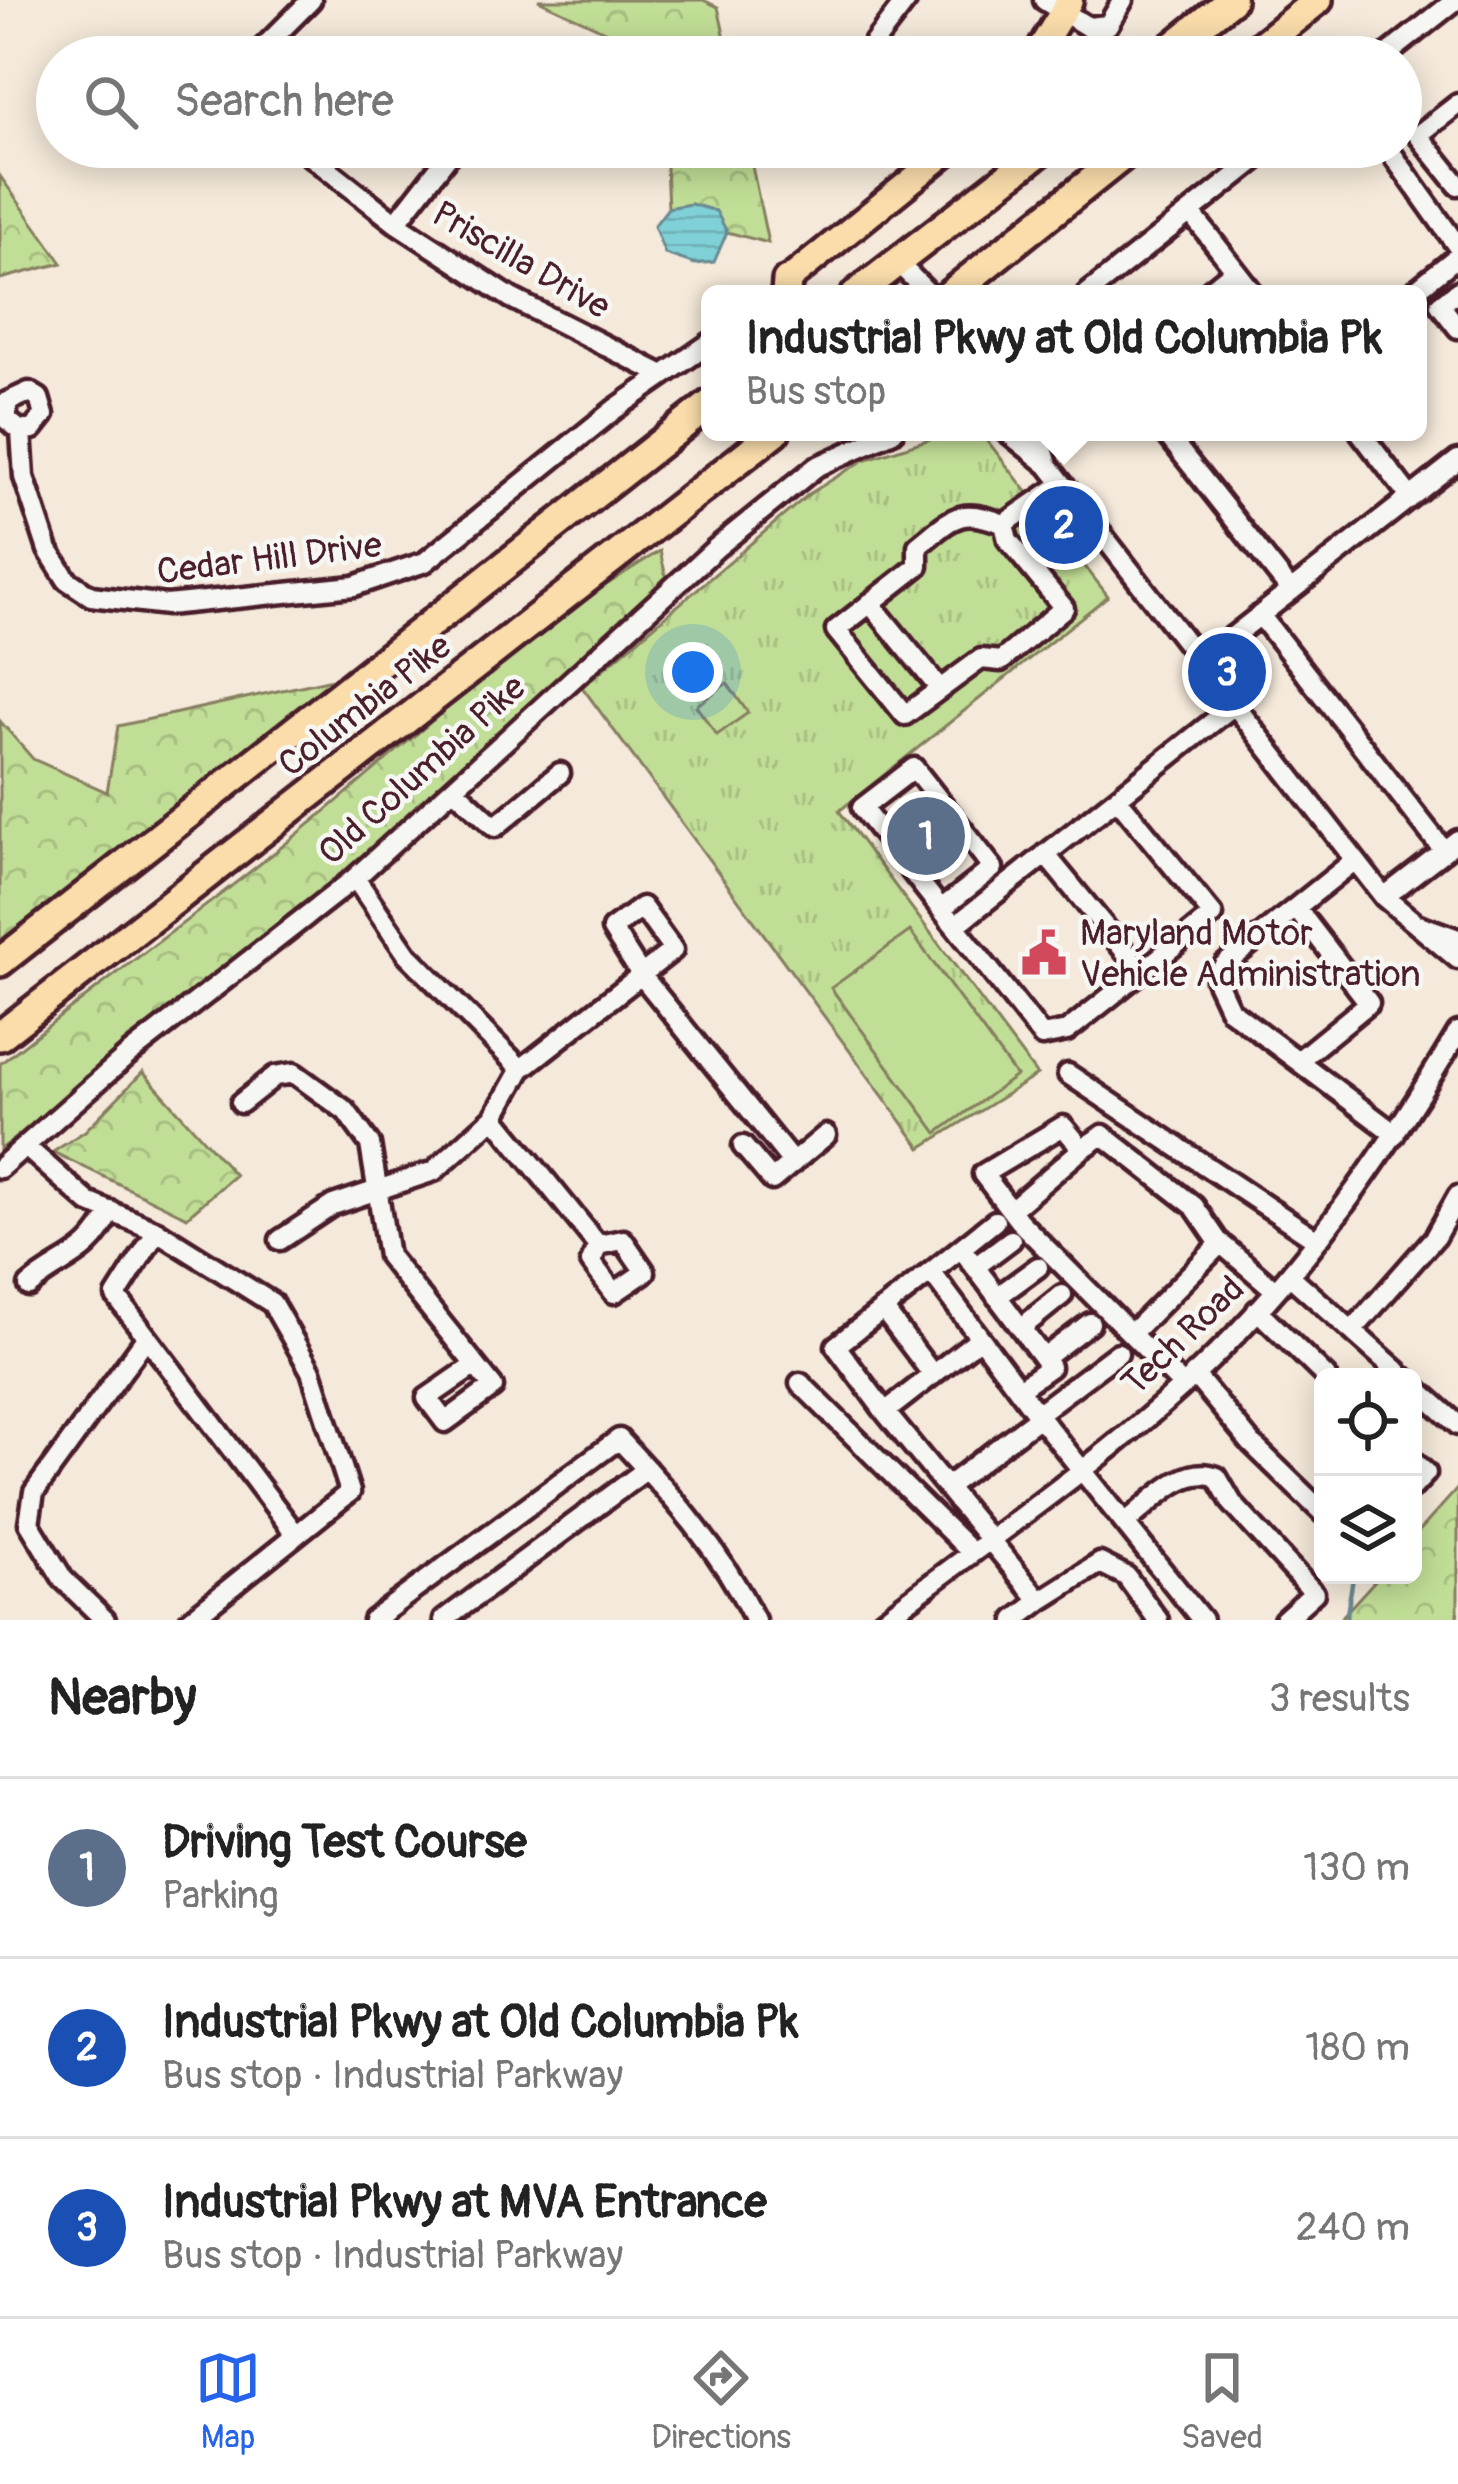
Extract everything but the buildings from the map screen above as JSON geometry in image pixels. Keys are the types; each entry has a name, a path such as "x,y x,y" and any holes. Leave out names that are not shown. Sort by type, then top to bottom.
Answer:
{"highway":[{"path":"1186,36 1231,0"},
{"path":"1273,36 1318,0"},
{"path":"881,282 1020,168"},
{"path":"961,285 1108,168"},
{"name":"Columbia Pike","path":"0,962 701,411"},
{"name":"Columbia Pike","path":"0,1036 763,441"}],"main road":[{"path":"1045,36 1059,4"},
{"path":"788,285 928,168"}],"street":[{"path":"275,36 311,0"},
{"path":"879,36 907,0"},
{"path":"1059,4 1088,27 1108,25 1124,0"},
{"path":"1411,36 1456,0"},
{"path":"1422,132 1458,104"},
{"path":"1422,140 1458,185"},
{"name":"Priscilla Drive","path":"326,168 396,223 511,298 662,374"},
{"path":"396,223 439,168"},
{"path":"1099,285 1246,168"},
{"path":"1401,168 1458,252 1421,285"},
{"path":"1191,213 1247,285"},
{"path":"1216,285 1235,270"},
{"path":"1458,291 1440,305 1458,328"},
{"name":"Cedar Hill Drive","path":"21,431 25,477 48,550 67,580 91,596 117,603 167,605 353,586 412,570 662,374 701,349"},
{"name":"Old Columbia Pike","path":"0,1168 128,1055 355,878 733,534 816,467 873,441"},
{"path":"1017,441 1048,465 1384,897 1458,958"},
{"path":"1041,441 1048,465"},
{"path":"1172,441 1291,591"},
{"path":"1367,441 1410,497"},
{"path":"1199,663 1458,460"},
{"path":"1004,524 1062,484"},
{"path":"975,512 1004,524 1008,540 1064,608 1001,661 981,659 905,715 836,630 918,566 918,546 955,516 975,512"},
{"path":"870,603 940,689"},
{"path":"1260,615 1451,845 1384,897"},
{"path":"955,926 1233,706"},
{"path":"941,909 993,868 914,767 862,808 941,909 1042,1036 1067,1031 1214,915 1117,798"},
{"path":"454,789 495,827 560,773"},
{"path":"1046,854 1142,971"},
{"path":"1354,861 1224,965 1216,980 1230,1010 1395,1134"},
{"path":"355,878 407,954 521,1069"},
{"path":"1295,908 1369,1003 1298,1061"},
{"path":"1414,925 1458,939"},
{"path":"280,1240 333,1205 434,1171 494,1118 521,1069 642,976 793,1163"},
{"name":"Tech Road","path":"883,1620 1081,1468 1188,1379 1257,1310 1318,1240 1395,1134 1458,1032"},
{"path":"241,1103 275,1076 294,1072 346,1111 370,1144 388,1256 475,1365"},
{"path":"1068,1073 1318,1240"},
{"path":"494,1118 598,1245"},
{"path":"1082,1149 1063,1126 983,1174 1003,1215 1188,1379 1314,1504"},
{"path":"743,1146 772,1180 826,1135"},
{"path":"1040,1601 836,1346 1082,1149 1103,1136 1194,1206 1221,1244 1352,1331 1394,1368"},
{"path":"26,1147 88,1202 157,1231 272,1304 311,1371 350,1492 294,1532 190,1620"},
{"path":"1352,1331 1435,1237 1458,1196"},
{"path":"29,1286 74,1259 104,1228 111,1210"},
{"path":"157,1231 116,1296 294,1532"},
{"path":"975,1268 1011,1240"},
{"path":"1132,1333 1221,1244"},
{"path":"961,1248 1047,1362"},
{"path":"998,1297 1038,1267"},
{"path":"931,1272 1202,1620"},
{"path":"1021,1328 1062,1295"},
{"path":"884,1309 933,1375"},
{"path":"1257,1310 1317,1368"},
{"path":"1019,1389 1090,1323"},
{"path":"105,1620 63,1579 28,1523 34,1492 146,1338"},
{"path":"885,1412 980,1338"},
{"path":"948,1486 1118,1353"},
{"path":"800,1383 971,1552"},
{"path":"1422,1393 1458,1425"},
{"path":"374,1620 619,1439 670,1488 732,1572 755,1620"},
{"path":"444,1620 647,1469"},
{"path":"1125,1523 1183,1478 1197,1473 1217,1477 1232,1503 1314,1593 1284,1620"},
{"path":"1016,1620 1100,1563 1126,1576 1158,1620"}],"green space":[{"path":"538,0 703,0 718,7 724,36 616,36"},
{"path":"666,168 752,168 768,243 727,232 715,211 691,204 668,208"},
{"path":"0,176 62,263 0,279"},
{"path":"924,441 988,441 1108,596 839,811 1037,1075 921,1148 582,687 809,494 864,460"},
{"path":"660,551 666,577 441,788 314,897 0,1150 0,1064 284,845 561,617"},
{"path":"337,678 0,942 0,721 33,759 107,792 118,726"},
{"path":"727,683 748,713 717,735 696,706"},
{"path":"910,931 1016,1076 937,1133 831,988"},
{"path":"143,1072 235,1175 187,1217 53,1152 85,1131"},
{"path":"1458,1488 1458,1620 1339,1620 1372,1584 1422,1584 1422,1528"}],"water":[{"path":"691,204 716,211 727,232 714,262 695,264 665,254 654,226 668,208"}],"waterway":[{"path":"1346,1620 1352,1584"}],"place":[{"name":"Industrial Pkwy at Old Columbia Pk","path":"1064,525"},
{"name":"Industrial Pkwy at MVA Entrance","path":"1227,672"},
{"name":"Driving Test Course","path":"926,836"},
{"name":"Maryland Motor Vehicle Administration","path":"1044,953"}]}
